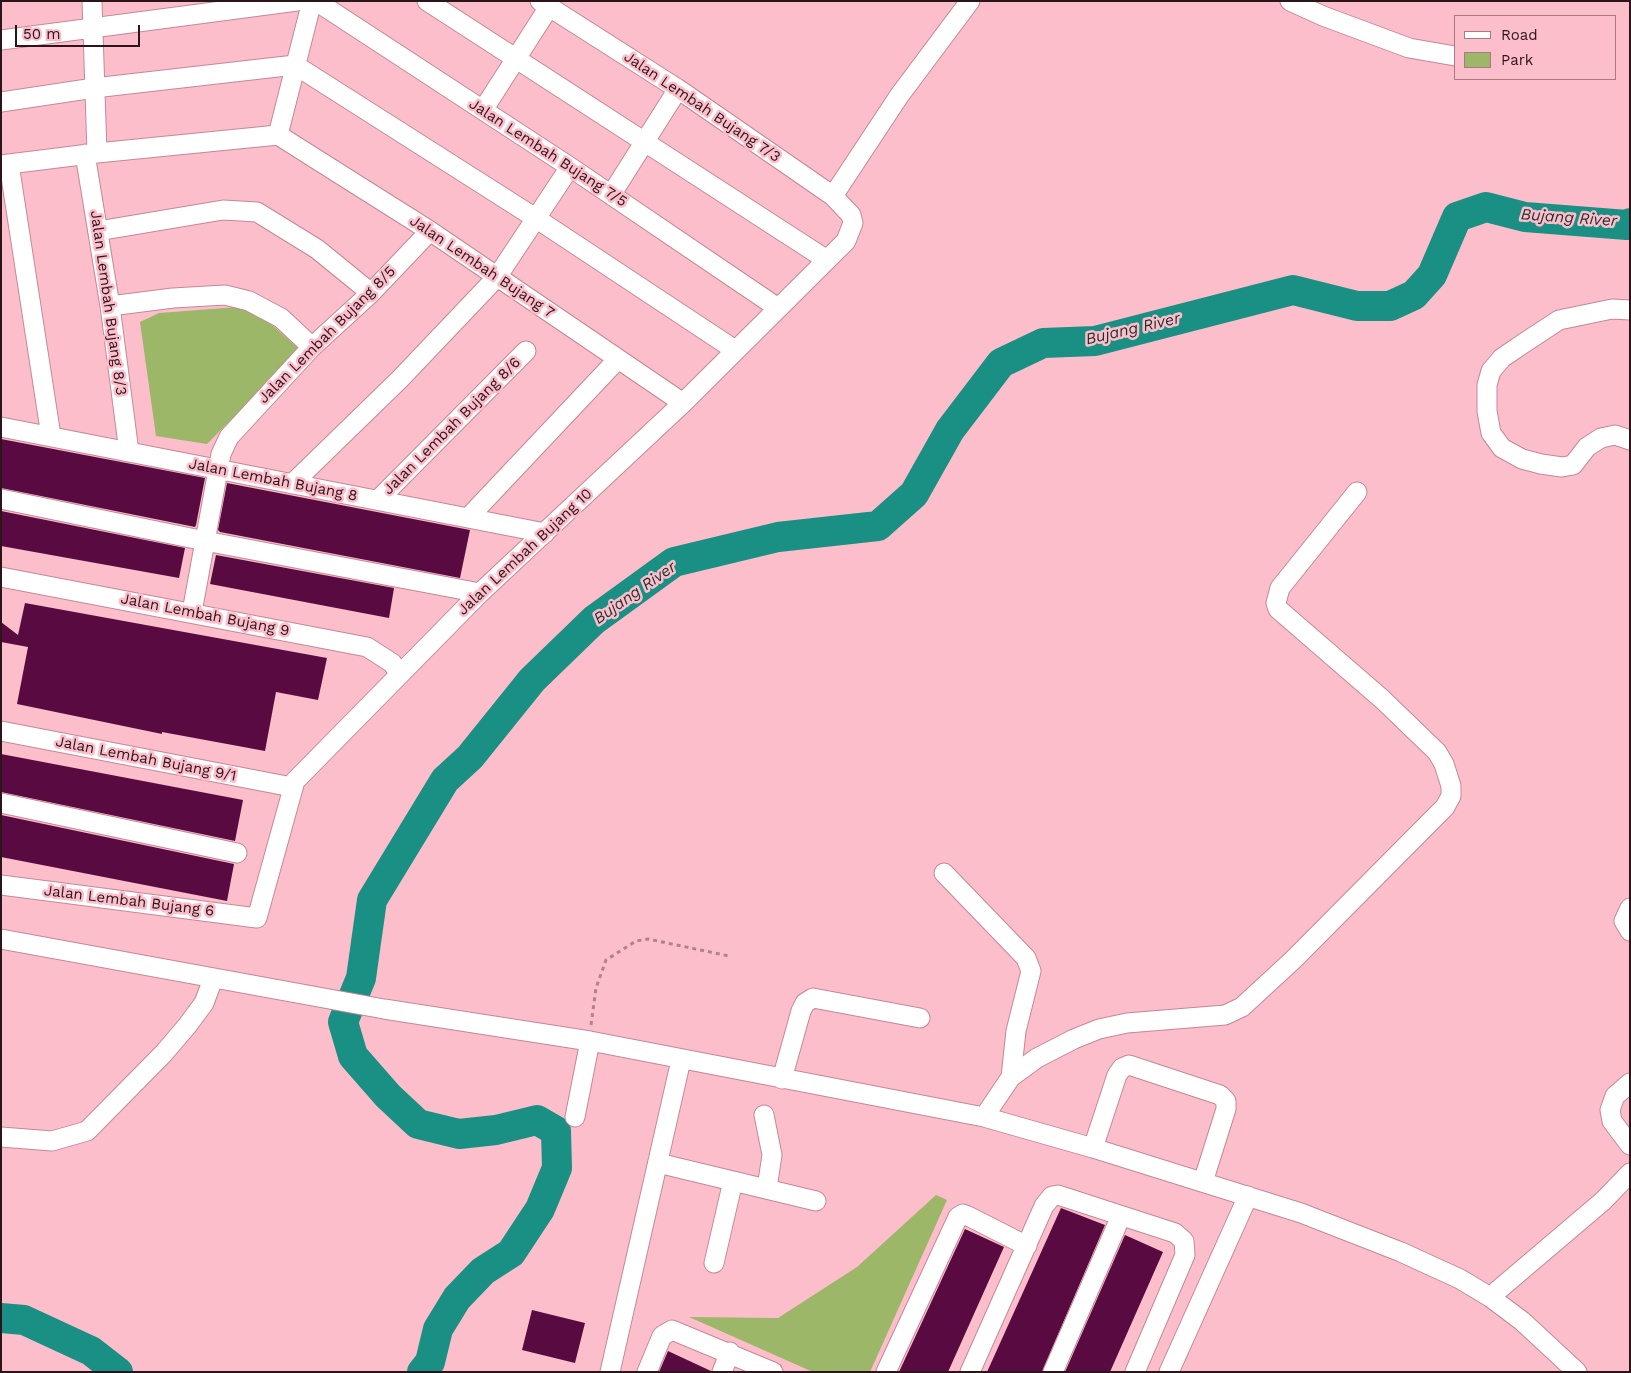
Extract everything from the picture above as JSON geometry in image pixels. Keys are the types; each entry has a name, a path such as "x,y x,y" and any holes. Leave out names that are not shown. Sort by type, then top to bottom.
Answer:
{"street":[{"name":"Jalan Lembah Bujang 8/3","path":"92,1 94,88 91,154 98,231 129,452"},
{"path":"1,40 297,1"},
{"path":"51,436 5,165 91,154 278,135 312,1"},
{"name":"Jalan Lembah Bujang 7/5","path":"316,1 570,167 778,308"},
{"path":"428,1 827,260"},
{"path":"833,196 899,96 970,1"},
{"path":"1290,1 1323,16 1409,48 1454,56"},
{"path":"483,110 516,58 545,4"},
{"name":"Jalan Lembah Bujang 7/3","path":"545,4 678,89 833,196 846,209 853,223"},
{"path":"1,102 94,88 295,65 537,218 735,350"},
{"path":"611,195 678,89"},
{"name":"Jalan Lembah Bujang 7","path":"278,135 430,231 683,403"},
{"path":"292,484 400,379 497,277 570,167"},
{"path":"98,231 223,210 257,212 317,249 372,293"},
{"name":"Jalan Lembah Bujang 10","path":"257,918 292,788 301,774 480,593 683,403 827,260 846,241 853,223"},
{"name":"Jalan Lembah Bujang 8/5","path":"192,612 218,470 228,438 312,347 372,293 430,231"},
{"path":"110,306 173,298 225,295 249,301 281,318 312,347"},
{"path":"1630,310 1612,309 1559,320 1502,358 1491,371 1487,385 1487,411 1491,433 1502,448 1522,459 1541,464 1562,467 1573,465 1587,447 1602,438 1615,435 1630,440"},
{"name":"Jalan Lembah Bujang 8/6","path":"378,500 526,351"},
{"path":"468,518 618,359"},
{"name":"Jalan Lembah Bujang 8","path":"1,427 545,533"},
{"path":"984,1117 1011,1078 1037,1058 1074,1039 1099,1029 1127,1023 1225,1015 1242,1007 1293,960 1446,807 1451,796 1451,786 1444,764 1437,752 1382,699 1278,609 1276,603 1280,588 1357,492"},
{"path":"1,499 205,541 480,593"},
{"name":"Jalan Lembah Bujang 9","path":"1,577 192,612 367,647 392,663 400,674"},
{"name":"Jalan Lembah Bujang 9/1","path":"1,731 292,788"},
{"path":"1,803 237,853"},
{"path":"944,873 1026,958 1029,964 1030,976 1016,1031 1011,1078"},
{"name":"Jalan Lembah Bujang 6","path":"1,885 257,918"},
{"path":"1630,908 1624,921 1630,932"},
{"path":"1,940 213,980 590,1041 680,1060 984,1117 1093,1148 1248,1196 1300,1213 1385,1245 1460,1279 1490,1296 1522,1321 1577,1372"},
{"path":"1,1137 52,1141 87,1132 163,1054 187,1026 204,1003 213,980"},
{"path":"782,1079 801,1011 805,1003 812,998 920,1018"},
{"path":"575,1117 590,1041"},
{"path":"610,1372 680,1060"},
{"path":"1093,1148 1117,1075 1122,1068 1129,1065 1220,1095 1226,1101 1226,1110 1203,1182"},
{"path":"1630,1084 1615,1096 1610,1116 1630,1145"},
{"path":"764,1115 772,1155 767,1188"},
{"path":"658,1163 816,1201"},
{"path":"1490,1296 1590,1214 1630,1173"},
{"path":"714,1263 733,1181"},
{"path":"970,1372 1044,1206 1052,1196 1064,1196 1180,1236 1185,1248 1185,1255 1135,1372"},
{"path":"1169,1372 1248,1196"},
{"path":"886,1372 958,1217 962,1214 968,1216 1027,1246"},
{"path":"1053,1372 1122,1216"},
{"path":"647,1372 662,1336 672,1330 730,1352 773,1372"},
{"path":"722,1372 730,1352"}],"path":[{"path":"590,1041 593,1008 600,971 606,960 616,952 636,941 648,939 729,956"}],"green space":[{"path":"251,306 300,350 207,444 156,436 140,322 159,313"},
{"path":"936,1195 947,1200 870,1372 813,1372 689,1317 778,1318 857,1267"}],"building":[{"path":"1,439 205,478 196,525 195,527 1,488"},
{"path":"227,483 470,530 460,578 220,532 218,530"},
{"path":"1,511 185,548 179,578 1,546"},
{"path":"216,555 394,588 389,618 210,584"},
{"path":"25,603 327,658 318,700 276,692 265,751 162,732 162,734 17,704 28,647 1,642 1,622 18,635"},
{"path":"1,754 243,800 235,841 1,792"},
{"path":"1,815 234,864 227,901 1,857"},
{"path":"1061,1208 1105,1225 1042,1372 987,1372"},
{"path":"965,1229 1004,1247 948,1372 899,1372"},
{"path":"1125,1235 1163,1252 1110,1372 1065,1372"},
{"path":"532,1310 585,1323 575,1363 522,1350"},
{"path":"668,1351 711,1371 711,1372 659,1372"}],"waterway":[{"name":"Bujang River","path":"422,1372 430,1362 438,1329 457,1298 483,1271 511,1253 540,1209 557,1168 556,1131 537,1120 496,1130 459,1134 418,1124 388,1096 353,1056 343,1022 361,978 372,900 445,780 470,757 532,680 594,620 674,562 778,537 878,526 914,494 950,430 1001,363 1043,343 1095,341 1293,290 1357,306 1390,306 1414,295 1432,275 1457,217 1486,207 1525,217 1627,225 1630,223"},
{"name":"Bujang River","path":"1,1318 24,1320 91,1351 118,1372"}]}
